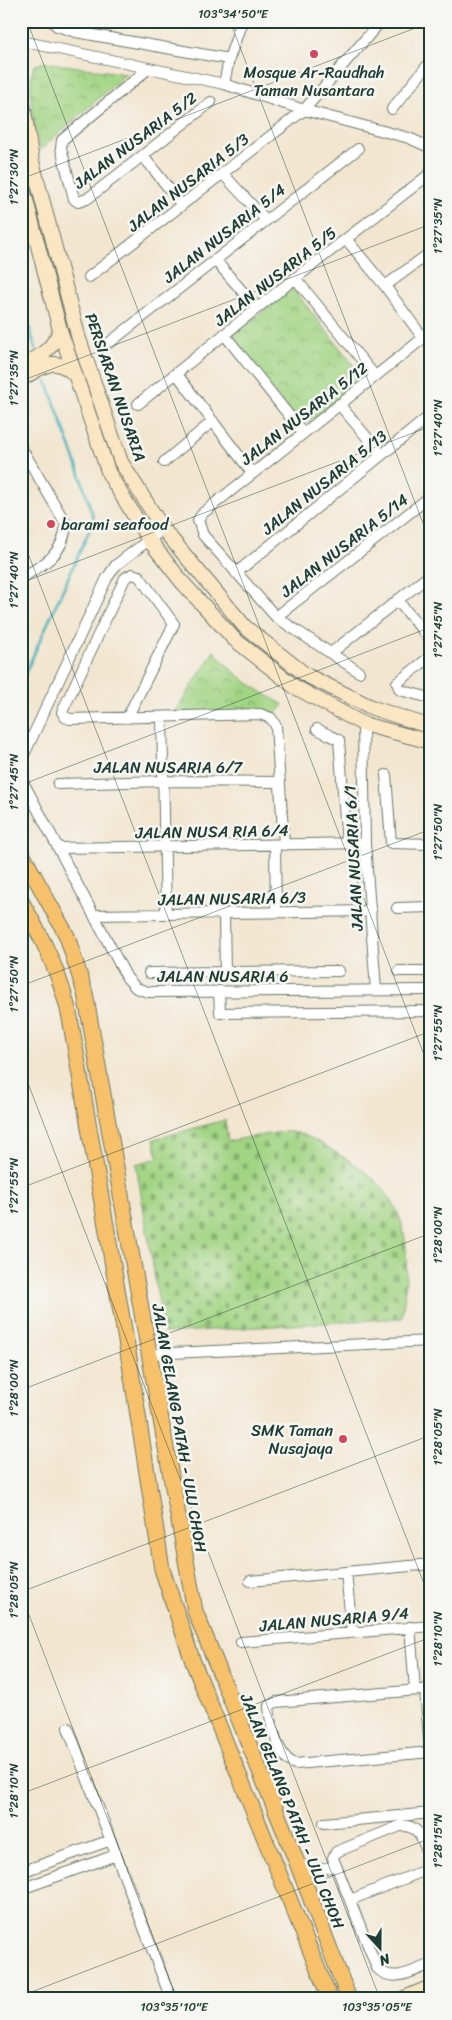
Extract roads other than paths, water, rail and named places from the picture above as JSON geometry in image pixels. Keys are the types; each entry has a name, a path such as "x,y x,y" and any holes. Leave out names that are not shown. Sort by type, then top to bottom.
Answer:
{"main road":[{"name":"JALAN GELANG PATAH - ULU CHOH","path":"21,852 67,936 86,993 179,1530 195,1610 296,1860 349,1999"},
{"path":"21,901 45,942 58,973 70,1018 128,1348 162,1569 193,1662 330,1999"}],"street":[{"path":"52,21 58,26 76,32 229,59"},
{"path":"224,84 229,59 242,21"},
{"name":"JALAN NUSARIA 5/3","path":"89,277 304,110 381,21"},
{"path":"21,41 224,84 304,110 409,138 431,148"},
{"path":"392,109 431,61"},
{"name":"JALAN NUSARIA 5/2","path":"148,69 62,140 61,148 74,199 78,202 87,199 211,102"},
{"name":"PERSIARAN NUSARIA","path":"21,92 32,161 79,338 121,462 163,530 245,627 306,675 373,708 431,727"},
{"name":"JALAN NUSARIA 5/4","path":"109,342 265,219 358,149"},
{"path":"143,156 182,205"},
{"name":"JALAN NUSARIA 5/5","path":"138,404 295,278 431,173"},
{"path":"223,174 265,219"},
{"path":"21,180 60,330 109,474 148,540 182,582 234,639 294,687 363,724 431,742"},
{"path":"346,239 427,335"},
{"path":"385,286 431,252"},
{"path":"215,260 257,308"},
{"path":"295,278 376,376"},
{"path":"21,367 49,350 56,341 60,330"},
{"path":"224,334 303,433"},
{"name":"JALAN NUSARIA 5/12","path":"236,573 203,535 198,520 203,513 427,335"},
{"path":"21,379 48,364 58,363 64,365 75,375"},
{"path":"176,373 252,473"},
{"path":"339,404 381,454"},
{"name":"JALAN NUSARIA 5/13","path":"236,573 431,415"},
{"path":"164,462 213,421"},
{"path":"21,447 66,524 65,539 57,552 43,566 21,578"},
{"path":"427,499 431,511"},
{"name":"JALAN NUSARIA 5/14","path":"276,617 427,499"},
{"path":"21,761 107,578 116,565 163,530"},
{"path":"236,573 276,617 359,672"},
{"path":"127,718 174,624 139,576 132,574 125,578 62,712 64,717 70,719 127,718 260,714 271,718 276,726 280,845 276,912"},
{"path":"331,653 431,574"},
{"path":"397,600 431,640"},
{"path":"430,698 400,690 397,683 431,656"},
{"path":"162,717 166,914"},
{"name":"JALAN NUSARIA 6/1","path":"363,724 365,844 376,990"},
{"path":"318,729 339,740 347,844"},
{"path":"386,775 391,842 431,844"},
{"name":"JALAN NUSARIA 6","path":"21,778 60,848 127,978 136,988 148,992 431,990"},
{"name":"JALAN NUSARIA 6/7","path":"58,784 164,781 278,782"},
{"name":"JALAN NUSA RIA 6/4","path":"60,848 365,844"},
{"path":"396,908 431,908"},
{"name":"JALAN NUSARIA 6/3","path":"95,915 370,911"},
{"path":"224,914 226,972"},
{"path":"149,973 339,970"},
{"path":"399,971 431,970"},
{"path":"219,991 220,1013 431,1011"},
{"path":"150,1354 431,1341"},
{"path":"250,1581 431,1564"},
{"path":"346,1572 352,1632"},
{"name":"JALAN NUSARIA 9/4","path":"240,1642 431,1626"},
{"path":"410,1627 424,1689 431,1752 295,1764 288,1761 283,1755 269,1716 269,1706 276,1702 424,1689"},
{"path":"68,1728 171,1999"},
{"path":"324,1823 431,1813"},
{"path":"431,1864 417,1829 411,1825 400,1826 336,1852 333,1858 376,1968 382,1973 395,1977 431,1964"},
{"path":"21,1872 111,1840"},
{"path":"21,1889 116,1855"},
{"path":"66,1856 71,1871"},
{"path":"296,1860 302,1866 318,1872"},
{"path":"310,1898 313,1881 318,1872 336,1865"},
{"path":"350,1900 431,1868"},
{"path":"402,1999 431,1987"}],"waterway":[{"path":"21,295 36,351"},
{"path":"21,683 94,520 80,474 47,382"}],"place":[{"name":"Mosque Ar-Raudhah Taman Nusantara","path":"314,54"},
{"name":"barami seafood","path":"51,524"},
{"name":"SMK Taman Nusajaya","path":"343,1439"}]}
